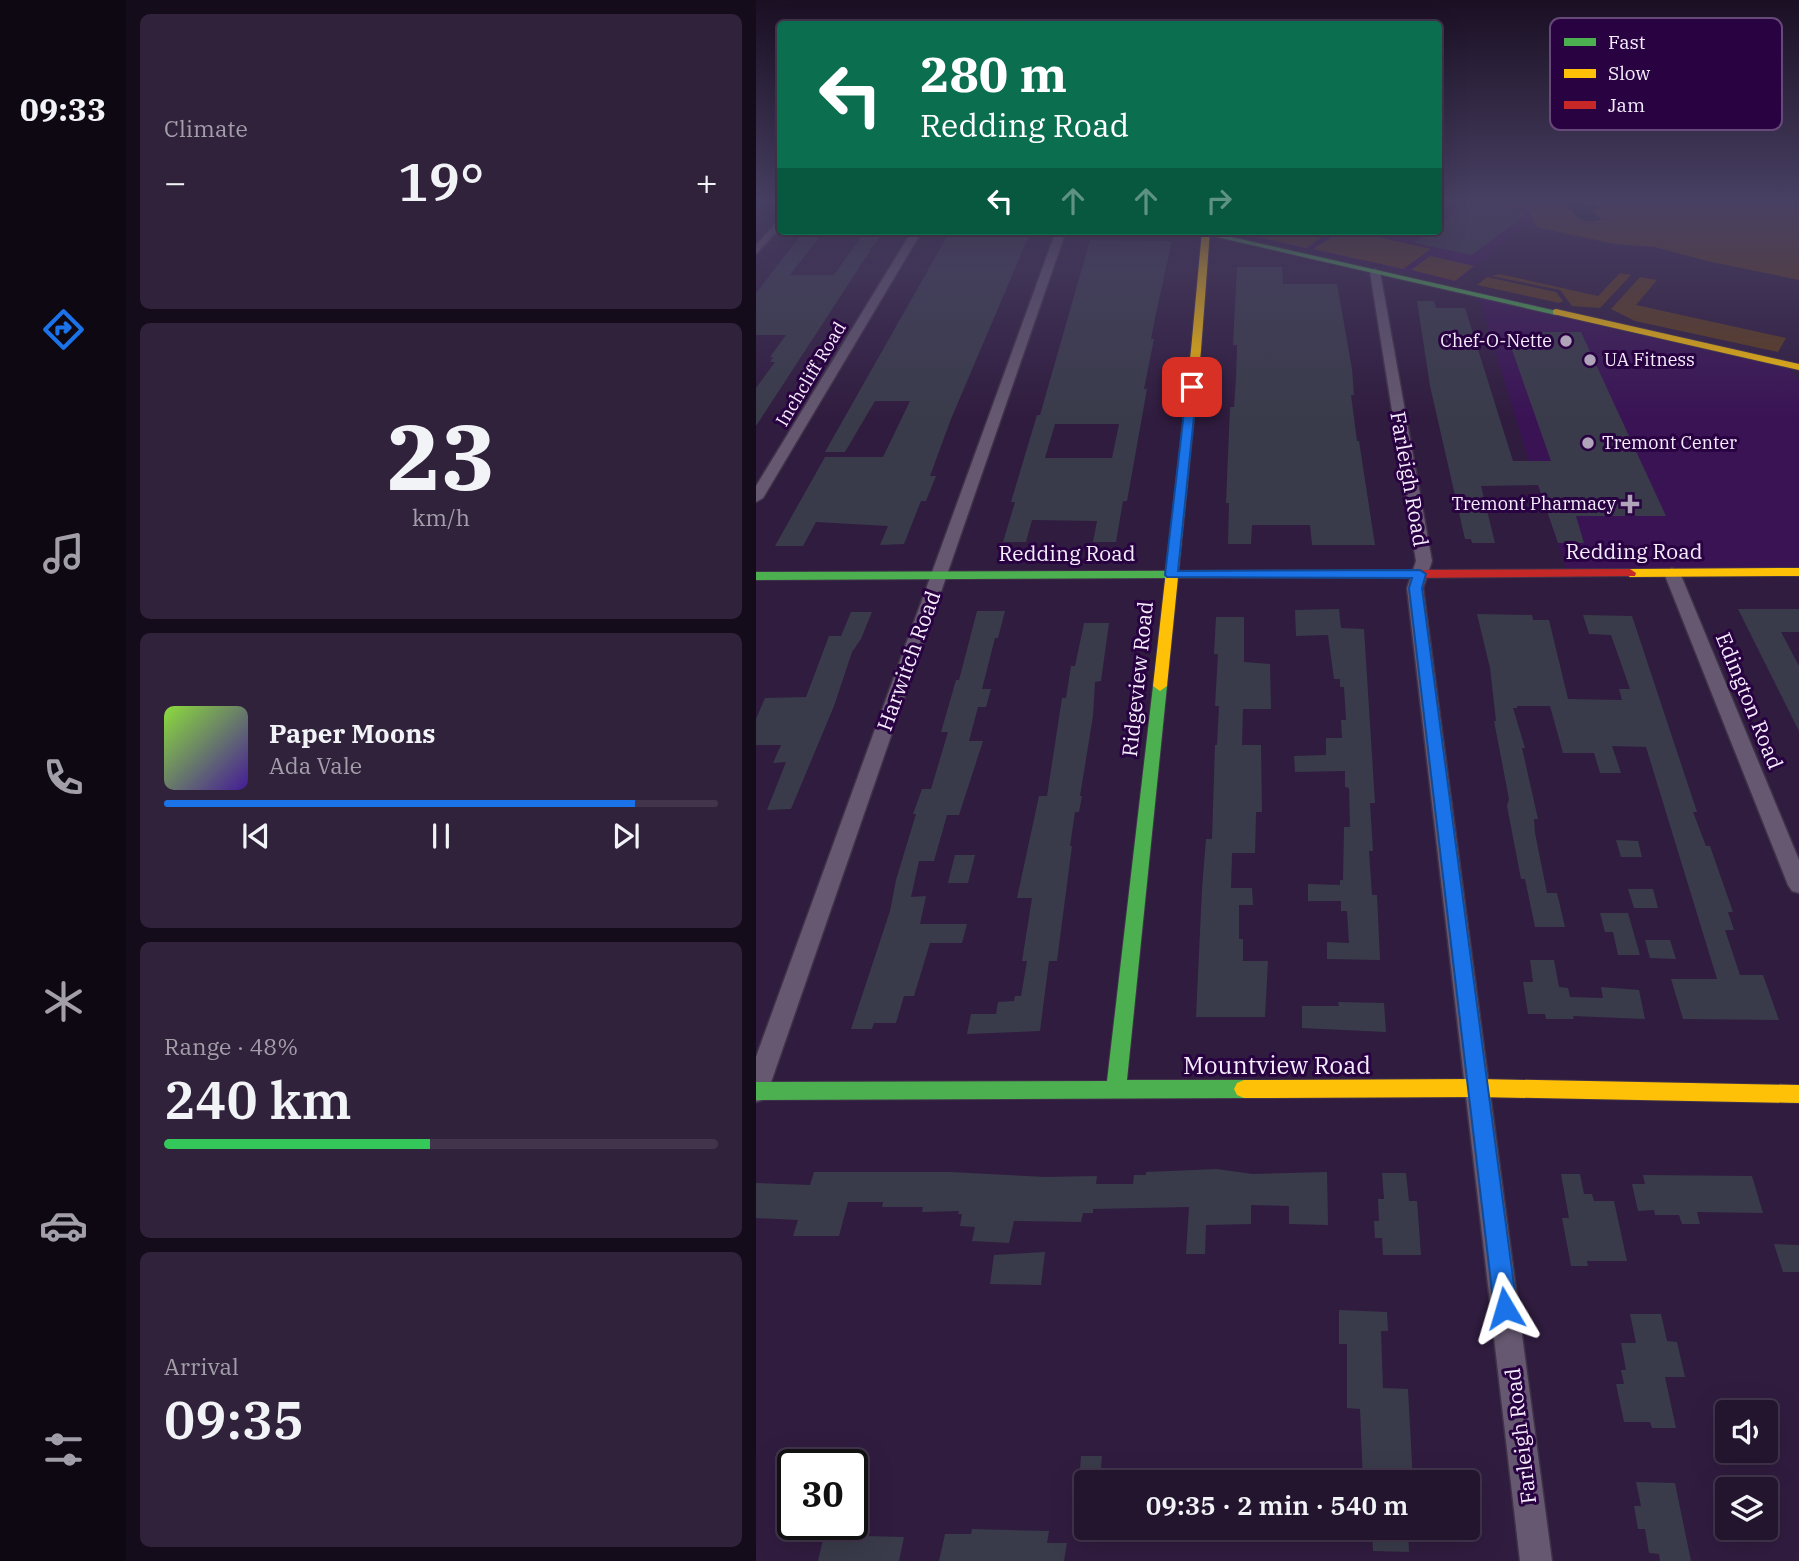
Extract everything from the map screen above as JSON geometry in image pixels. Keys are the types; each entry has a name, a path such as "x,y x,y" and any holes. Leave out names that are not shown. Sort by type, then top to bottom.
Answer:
{"street":[{"name":"Inchcliff Road","path":"756,498 892,273"},
{"name":"Harwitch Road","path":"756,1091 1046,273"},
{"name":"Ridgeview Road","path":"1116,1090 1171,575 1198,273"},
{"name":"Farleigh Road","path":"1375,273 1424,561 1415,588 1536,1561"},
{"path":"1379,273 1799,367"},
{"name":"Redding Road","path":"756,576 1799,572"},
{"name":"Edington Road","path":"1672,573 1799,885"},
{"name":"Mountview Road","path":"756,1091 1478,1088 1799,1094"}],"shaded area":[{"path":"1410,273 1468,273 1455,283"},
{"path":"1422,273 1465,273 1455,281"},
{"path":"1620,273 1631,275 1600,308 1572,306 1560,290 1491,276 1500,274 1598,296"},
{"path":"1764,273 1799,273 1799,280"},
{"path":"1487,277 1556,292 1563,301 1559,303 1477,285"},
{"path":"1640,277 1657,280 1636,305 1786,338 1778,352 1635,321 1611,309"},
{"path":"1478,295 1787,364 1799,382 1799,572 1568,573 1529,461"}],"building":[{"path":"772,273 834,275 856,273 756,426 756,388 775,362 770,362 773,357 770,357 786,335 756,335 756,293"},
{"path":"926,273 1013,273 951,419 930,476 936,476 926,501 921,501 904,544 880,545 888,526 816,522 803,546 775,546 825,457 883,457 910,401 875,401 845,452 825,452"},
{"path":"1081,273 1165,273 1151,339 1154,339 1144,389 1147,389 1127,501 1123,501 1116,542 1093,542 1097,521 1032,520 1026,542 1003,542 1015,502 1011,502 1037,415 1040,415","holes":["1055,424 1119,424 1112,458 1045,458"]},
{"path":"1237,273 1282,273 1283,284 1337,284 1352,369 1354,395 1351,395 1357,441 1375,545 1312,545 1310,525 1252,525 1251,544 1228,544 1229,503 1226,503 1230,407 1234,407 1237,345 1233,345"},
{"path":"1417,301 1434,301 1436,308 1465,308 1513,461 1551,461 1511,347 1546,346 1539,332 1581,332 1666,516 1576,516 1584,543 1558,543 1538,485 1481,486 1495,543 1472,543 1471,539 1465,539 1430,386"},
{"path":"1339,609 1341,628 1364,629 1375,803 1370,803 1373,851 1369,851 1372,895 1377,895 1380,960 1327,959 1327,942 1349,943 1347,911 1341,911 1341,901 1308,901 1308,884 1340,885 1340,880 1343,880 1344,827 1350,827 1349,788 1345,787 1345,771 1295,772 1294,756 1326,755 1326,738 1342,738 1341,720 1346,720 1344,687 1340,687 1340,679 1334,679 1328,635 1296,636 1295,610"},
{"path":"1738,609 1799,609 1799,632 1781,632 1799,666 1799,731"},
{"path":"977,611 1005,611 982,689 991,689 986,707 978,707 969,741 983,741 959,815 947,815 934,861 919,861 911,897 926,896 920,924 967,924 962,943 930,943 914,996 904,996 896,1023 874,1023 872,1029 851,1029 890,911 896,880 916,814 913,814 922,789 931,789 948,732 941,732 956,680 959,680"},
{"path":"851,612 872,612 861,639 852,652 834,706 791,809 767,810 786,762 773,763 781,745 756,745 756,719 765,698 806,697 829,636 841,636"},
{"path":"1477,614 1532,615 1533,620 1549,620 1568,699 1622,700 1619,689 1630,689 1611,635 1589,634 1583,615 1632,616 1697,812 1693,812 1706,846 1710,846 1733,912 1728,912 1734,930 1725,930 1740,975 1763,975 1779,1020 1683,1019 1671,979 1717,979 1646,747 1612,746 1621,773 1600,773 1594,753 1563,753 1550,706 1517,706 1513,708 1525,748 1522,748 1538,819 1534,819 1535,833 1547,893 1557,893 1565,927 1535,927 1525,879 1521,879 1507,806 1509,799 1494,721 1490,668"},
{"path":"1216,617 1244,617 1244,662 1270,664 1271,709 1243,709 1242,745 1261,745 1262,812 1256,812 1255,853 1232,853 1231,888 1252,888 1253,905 1239,905 1239,939 1243,939 1243,961 1268,961 1265,1017 1196,1017 1202,889 1206,839 1212,839 1219,706 1215,706 1218,654 1214,654"},
{"path":"1084,623 1109,623 1101,681 1095,682 1082,796 1079,812 1075,812 1057,961 1049,961 1040,1031 967,1034 971,1014 996,1014 998,1002 1014,1001 1015,996 1021,996 1027,961 1022,961 1032,898 1017,898 1039,796 1047,796 1062,698 1066,698 1071,666 1075,666"},
{"path":"1616,840 1638,841 1642,857 1621,857"},
{"path":"955,855 975,855 968,883 948,883"},
{"path":"1628,889 1653,889 1658,908 1634,908"},
{"path":"1600,913 1628,913 1640,955 1618,955 1613,932 1605,932"},
{"path":"1645,940 1670,940 1676,959 1650,958"},
{"path":"1530,960 1554,960 1559,987 1568,988 1570,997 1603,998 1601,987 1639,990 1645,1019 1573,1016 1574,1019 1546,1019 1545,1014 1528,1014 1523,982 1533,982"},
{"path":"1338,1002 1384,1003 1386,1032 1302,1028 1302,1006 1339,1006"},
{"path":"1217,1169 1252,1174 1327,1172 1328,1225 1289,1224 1289,1206 1251,1205 1251,1224 1206,1225 1205,1254 1186,1254 1189,1207 1093,1209 1093,1213 1083,1213 1081,1222 1014,1221 1009,1243 972,1241 975,1227 960,1226 962,1214 958,1214 959,1211 922,1212 923,1207 882,1207 883,1202 848,1202 839,1236 793,1236 798,1220 756,1218 756,1183 810,1185 814,1172 1097,1176 1096,1184 1133,1184 1134,1175 1146,1175 1146,1172"},
{"path":"1382,1173 1406,1173 1409,1201 1417,1201 1421,1255 1383,1255 1382,1238 1375,1238 1374,1221 1379,1221 1378,1199 1384,1199"},
{"path":"1561,1174 1580,1174 1584,1194 1592,1194 1594,1201 1614,1201 1627,1261 1587,1261 1588,1266 1571,1266 1562,1218 1569,1218"},
{"path":"1643,1175 1752,1176 1763,1213 1697,1212 1700,1224 1682,1224 1679,1215 1655,1215 1654,1210 1638,1211 1632,1184 1645,1184"},
{"path":"1774,1244 1799,1245 1799,1272 1783,1272"},
{"path":"1045,1252 1041,1285 990,1284 994,1255"},
{"path":"1339,1310 1387,1312 1388,1331 1381,1331 1383,1388 1408,1389 1412,1470 1363,1470 1360,1409 1347,1408 1347,1344 1339,1344"},
{"path":"1630,1314 1661,1314 1667,1341 1677,1342 1685,1377 1665,1377 1676,1428 1652,1428 1650,1422 1624,1422 1616,1384 1624,1384 1621,1370 1626,1370 1621,1343 1636,1343"},
{"path":"1081,1456 1102,1456 1101,1470 1080,1470"},
{"path":"1636,1482 1675,1483 1691,1561 1660,1561 1659,1554 1649,1553 1645,1529 1638,1529 1634,1506 1641,1506"},
{"path":"972,1529 1049,1531 1047,1543 1067,1543 1064,1561 939,1561 945,1534 971,1534"},
{"path":"868,1536 904,1537 899,1561 818,1561 823,1540 868,1540"},
{"path":"1373,1540 1408,1540 1409,1552 1373,1551"}],"traffic: fast":[{"path":"1381,273 1556,312"},
{"path":"756,576 1399,574"},
{"path":"1116,1089 1160,686"},
{"path":"756,1091 1244,1089"}],"traffic: slow":[{"path":"1160,686 1202,273"},
{"path":"1556,312 1799,367"},
{"path":"1630,573 1799,572"},
{"path":"1244,1089 1478,1088 1799,1094"}],"traffic: jam":[{"path":"1399,574 1630,573"}],"place":[{"name":"Chef-O-Nette","path":"1566,341"},
{"name":"UA Fitness","path":"1590,360"},
{"name":"Tremont Center","path":"1588,443"},
{"name":"Tremont Pharmacy","path":"1630,504"}],"route":[{"path":"1192,387 1171,575 1420,574 1415,588 1505,1308"}]}
